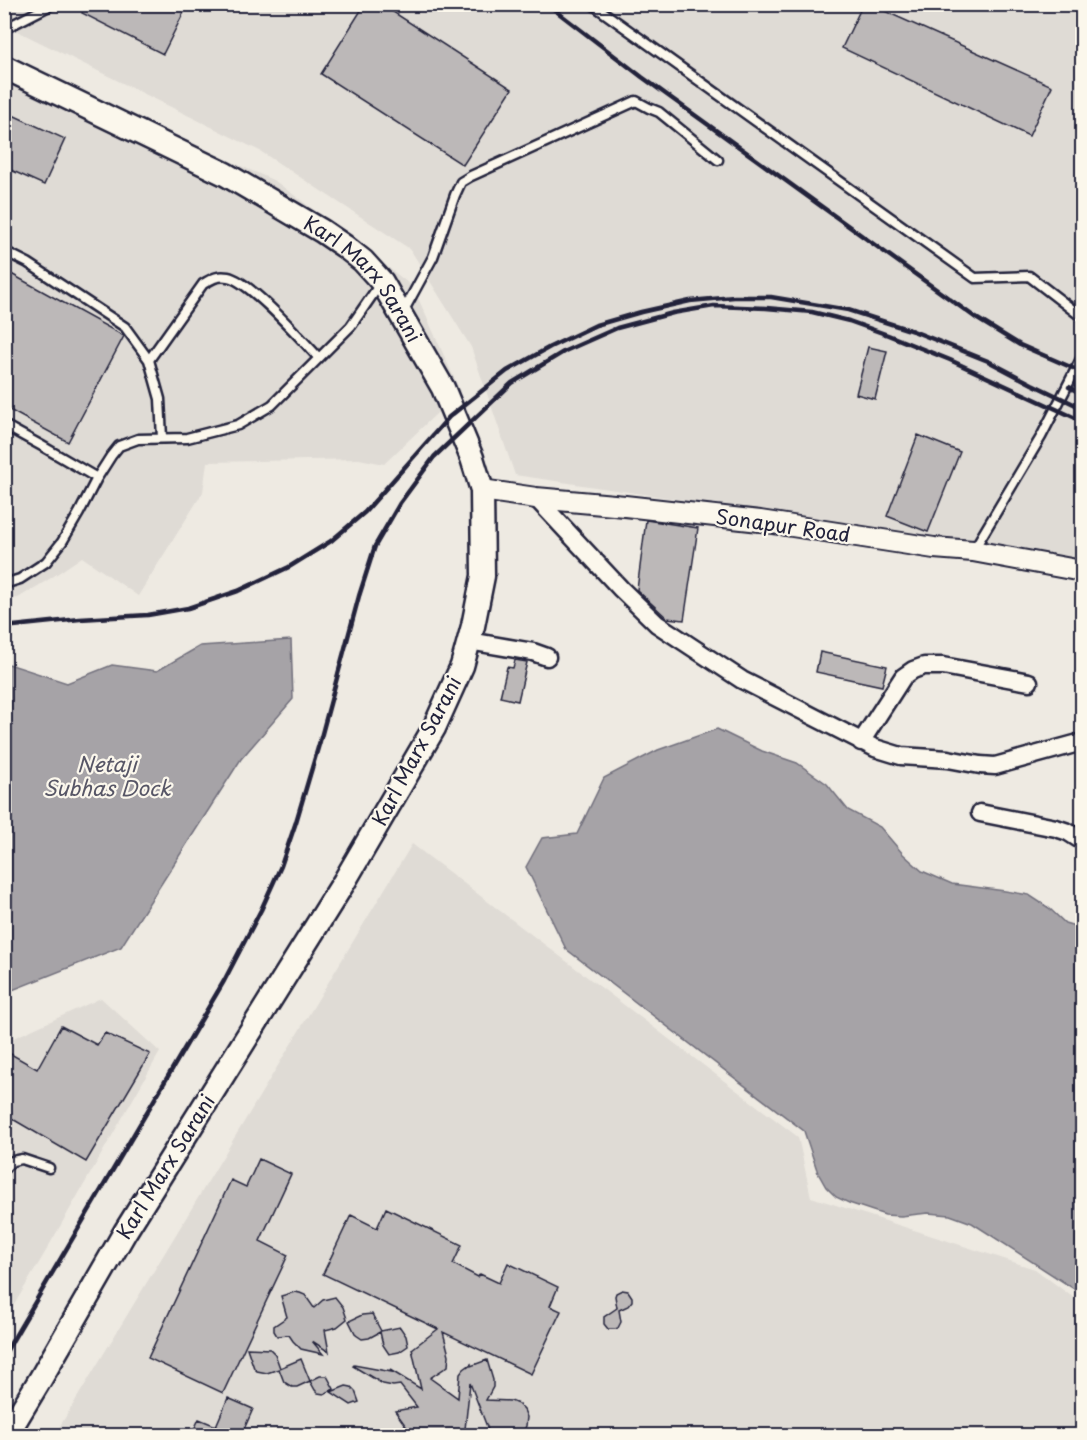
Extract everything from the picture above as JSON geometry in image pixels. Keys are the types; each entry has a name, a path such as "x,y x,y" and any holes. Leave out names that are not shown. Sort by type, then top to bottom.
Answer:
{"main road":[{"name":"Karl Marx Sarani","path":"4,67 225,174 322,231 363,261 382,282 443,388 472,458 482,490 483,576 462,666 434,728 344,882 125,1233 6,1436"}],"street":[{"name":"Sonapur Road","path":"482,490 536,498 760,521 934,548 973,551 1083,571"},
{"path":"536,498 657,624 742,680 861,742 901,756 948,759 988,766 1083,742"},
{"path":"469,641 518,649 547,657"},
{"path":"861,742 903,677 924,666 943,666 1029,682"},
{"path":"980,813 1056,828 1083,841"}],"lane":[{"path":"4,29 53,4"},
{"path":"592,4 975,278 1029,276 1083,317"},
{"path":"401,315 433,258 461,182 471,177 636,101 659,112 718,159"},
{"path":"4,251 28,263 125,327 149,360 160,399 162,438"},
{"path":"149,360 202,284 215,276 231,277 251,290 319,358"},
{"path":"4,584 20,579 46,562 62,542 97,478 119,446 138,439 187,438 238,425 272,405 351,326 382,282"},
{"path":"973,551 1041,437 1083,357"},
{"path":"4,426 97,478"},
{"path":"4,1169 12,1161 22,1159 49,1168"}],"shaded area":[{"path":"4,5 1082,5 1082,563 936,538 515,475 471,347 410,249 260,151 5,25"},
{"path":"5,61 275,181 413,287 460,391 384,464 359,459 207,462 203,492 138,596 82,557 18,598 5,600"},
{"path":"412,844 798,1137 811,1197 1035,1269 1082,1304 1082,1435 54,1436"},
{"path":"101,998 160,1052 5,1320 5,1042"}],"water":[{"name":"Netaji Subhas Dock","path":"291,640 293,699 241,759 121,947 5,993 5,668 9,664 67,683 112,665 157,671 200,646"},
{"path":"717,729 762,751 797,763 827,784 848,810 880,827 903,854 922,871 952,884 1029,895 1049,908 1065,923 1082,928 1082,1294 972,1223 950,1215 928,1213 885,1215 836,1197 826,1187 818,1173 804,1131 566,949 526,867 542,838 577,834 604,778 658,750"}],"building":[{"path":"86,4 188,4 163,54 82,13"},
{"path":"365,4 381,4 512,89 463,165 321,74"},
{"path":"863,4 869,4 1052,86 1029,136 842,48"},
{"path":"4,111 65,139 44,185 4,167"},
{"path":"4,270 124,336 68,442 4,407"},
{"path":"868,347 887,351 875,399 856,394"},
{"path":"918,435 960,452 928,532 887,516"},
{"path":"646,520 698,528 684,620 667,618 637,590"},
{"path":"820,652 887,666 882,686 816,672"},
{"path":"515,660 527,662 518,701 500,697 507,667 513,668"},
{"path":"61,1026 97,1045 105,1033 150,1054 86,1162 4,1114 4,1050 37,1069"},
{"path":"259,1159 291,1174 260,1241 288,1255 223,1393 148,1358 231,1180 246,1187"},
{"path":"386,1208 462,1245 453,1264 478,1277 480,1274 499,1283 508,1263 558,1287 550,1306 561,1311 531,1374 443,1332 449,1355 448,1366 430,1378 458,1398 460,1374 471,1364 471,1366 487,1360 493,1387 486,1400 511,1401 524,1410 527,1417 526,1426 521,1436 492,1436 470,1383 465,1429 459,1436 413,1436 395,1411 417,1407 400,1385 383,1384 353,1366 392,1372 390,1370 421,1389 412,1349 438,1329 323,1274 351,1215 377,1228"},
{"path":"622,1290 628,1291 632,1301 628,1306 619,1310 621,1322 618,1328 608,1329 604,1324 604,1317 617,1308 615,1296"},
{"path":"295,1292 305,1295 314,1308 323,1300 335,1297 343,1307 347,1319 337,1327 325,1330 329,1352 312,1341 323,1354 301,1349 289,1335 277,1336 274,1331 274,1326 287,1317 281,1296"},
{"path":"372,1314 381,1331 400,1327 406,1336 408,1346 399,1352 389,1354 383,1345 380,1332 362,1339 356,1335 349,1321 362,1315"},
{"path":"247,1348 270,1349 275,1354 280,1368 301,1359 310,1381 292,1387 284,1382 279,1369 267,1373 257,1371"},
{"path":"320,1376 327,1376 334,1389 324,1394 318,1393 310,1381"},
{"path":"346,1386 355,1391 359,1402 351,1405 331,1392"},
{"path":"228,1398 253,1409 241,1436 191,1436 199,1419 216,1426"}],"railway":[{"path":"547,4 642,77 976,318 1020,345 1082,372"},
{"path":"4,627 148,615 188,608 238,591 289,567 331,541 365,512 449,417 507,371 596,325 690,301 734,297 771,297 848,310 913,331 988,361 1082,408"},
{"path":"4,1355 224,981 261,910 281,866 296,822 375,546 400,503 434,457 512,383 565,351 617,328 673,313 714,306 766,308 812,312 849,321 950,360 1082,421"},
{"path":"1069,387 1082,394"}]}
